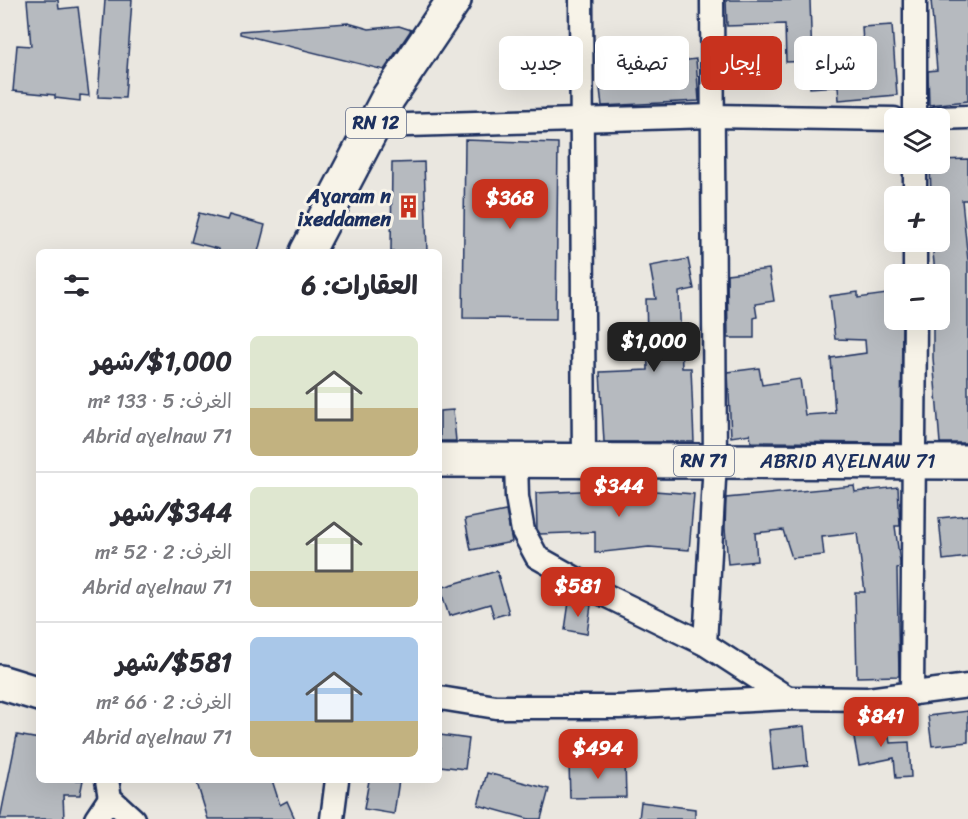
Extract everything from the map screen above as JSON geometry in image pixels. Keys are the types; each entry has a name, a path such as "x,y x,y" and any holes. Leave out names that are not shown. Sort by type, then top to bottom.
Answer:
{"main road":[{"name":"RN 12","path":"310,249 388,98 454,0"},
{"name":"ABRID AƔELNAW 71","path":"442,460 516,462 584,459 915,460 968,462"},
{"path":"0,682 36,693"}],"street":[{"path":"581,0 584,459"},
{"path":"705,644 715,460 712,0"},
{"path":"915,0 915,108"},
{"path":"375,126 583,118 712,116 884,119"},
{"path":"950,118 968,117"},
{"path":"912,694 915,330"},
{"path":"516,462 517,497 523,531 537,557 603,594 705,644 788,698"},
{"path":"442,698 496,706 608,707 788,698 868,699 968,686"},
{"path":"332,819 337,783"},
{"path":"96,819 108,789 133,819"}],"building":[{"path":"27,0 58,0 59,9 78,7 89,96 80,95 80,101 55,98 55,95 13,91 17,45 31,46"},
{"path":"105,0 132,0 125,98 98,97"},
{"path":"726,0 810,0 811,36 794,36 794,62 786,62 785,24 727,26"},
{"path":"931,0 968,0 968,101 929,105 928,71 937,70"},
{"path":"348,23 369,29 399,26 411,30 384,70 240,34 240,31"},
{"path":"892,25 897,95 839,100 838,90 877,90 877,36 863,36 862,27"},
{"path":"696,59 699,101 602,106 600,90 689,90 689,60"},
{"path":"465,140 558,143 556,319 463,318"},
{"path":"968,159 968,200 962,200 968,261 968,443 940,443 933,358 933,330 950,330 950,264 934,264 933,252 950,252 950,186 931,186 930,174 950,174 950,160"},
{"name":"Aɣaram n ixeddamen","path":"424,162 427,249 391,249 392,163"},
{"path":"199,213 227,220 229,215 265,225 259,249 219,249 191,242"},
{"path":"688,259 694,289 679,292 682,368 691,368 694,442 604,442 600,372 648,370 646,299 656,299 650,266"},
{"path":"769,269 774,301 755,304 757,317 754,318 754,338 728,338 727,274"},
{"path":"858,292 858,298 884,294 884,330 902,330 901,443 751,442 750,434 731,437 728,372 759,368 762,385 800,379 805,415 835,413 831,358 866,353 865,340 835,339 830,296"},
{"path":"453,410 456,441 442,441 442,411"},
{"path":"854,486 855,492 898,487 900,526 895,526 900,563 900,567 897,568 899,676 857,677 855,592 865,592 857,533 822,537 824,555 792,558 783,530 755,533 757,561 728,564 725,528 726,498"},
{"path":"602,490 602,495 641,490 694,494 689,550 649,547 595,553 595,532 540,534 537,529 536,493"},
{"path":"506,511 512,542 471,550 465,519"},
{"path":"968,515 968,557 943,560 939,518"},
{"path":"497,571 509,613 494,617 490,604 449,616 442,587"},
{"path":"569,602 591,605 587,634 565,630"},
{"path":"968,711 968,742 932,746 928,716"},
{"path":"886,721 890,743 909,742 911,777 896,778 894,758 859,765 852,727"},
{"path":"804,726 808,765 773,769 769,730"},
{"path":"17,735 36,738 36,783 82,783 80,795 63,795 64,819 0,819"},
{"path":"442,735 469,739 465,769 442,766"},
{"path":"625,761 626,797 570,798 569,763"},
{"path":"487,773 549,789 541,819 529,819 478,805"},
{"path":"197,783 273,783 280,805 287,801 295,819 208,819"},
{"path":"368,783 399,783 394,814 364,809"},
{"path":"641,802 695,809 695,819 639,819"}],"place":[{"name":"Aɣaram n ixeddamen","path":"409,207"}]}
